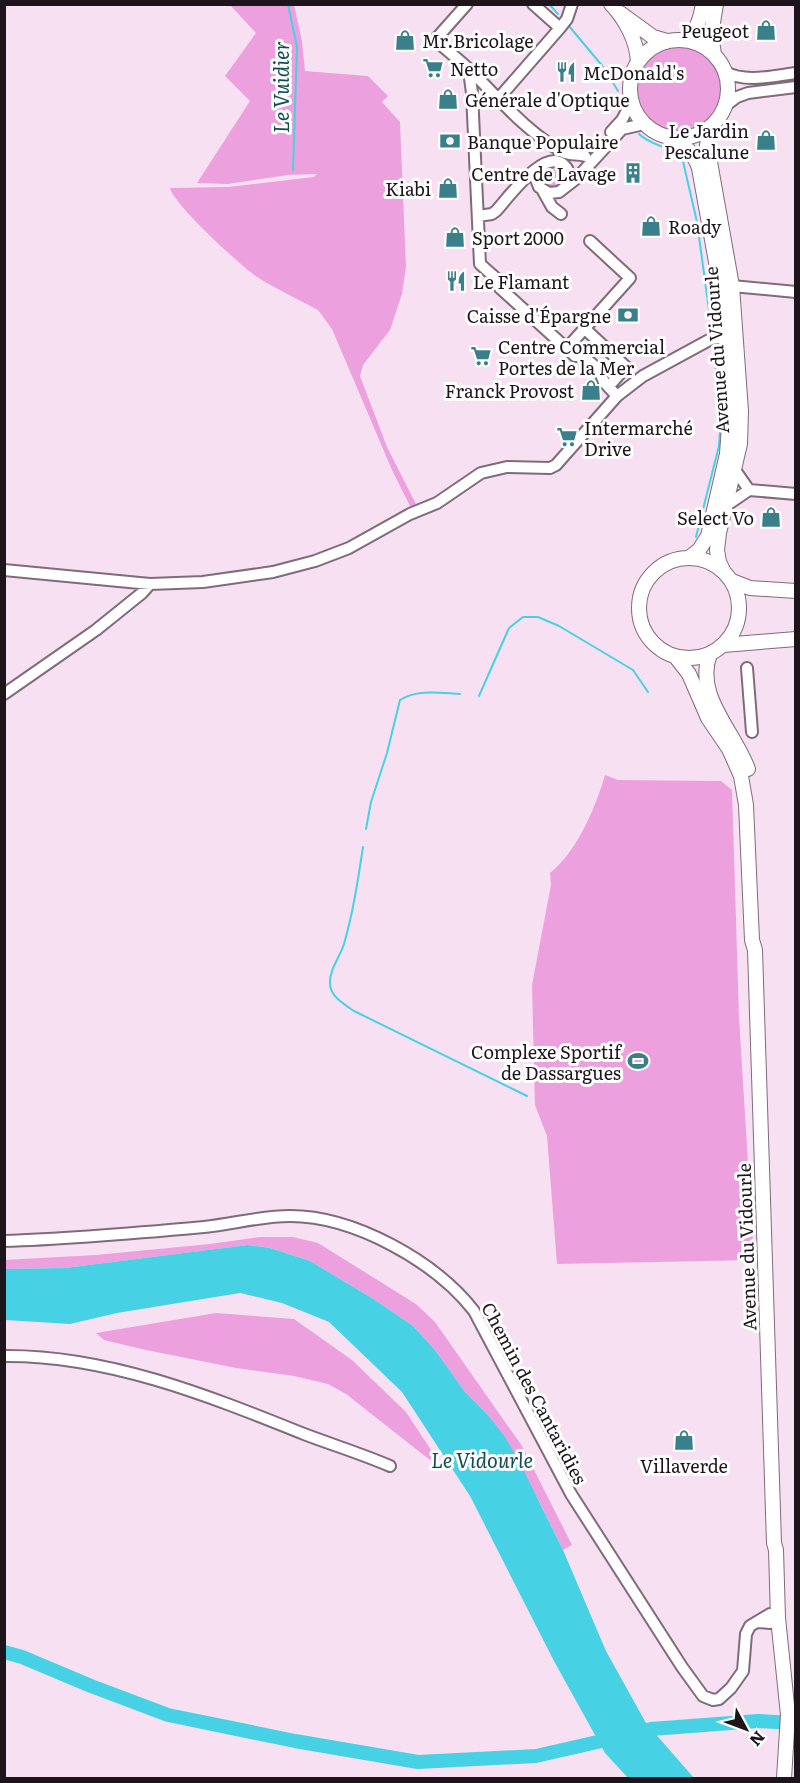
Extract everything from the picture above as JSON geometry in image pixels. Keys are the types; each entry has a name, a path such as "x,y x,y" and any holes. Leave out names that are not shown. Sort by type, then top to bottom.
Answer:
{"main road":[{"path":"683,40 699,24 703,4"},
{"path":"667,41 650,49 638,62 630,82 631,103 644,124 652,131 673,138 689,137 711,127 725,106 728,89 725,72 714,54 711,35 716,4"},
{"path":"615,8 653,37 667,41 683,40 700,44 714,54"},
{"path":"615,8 635,41 638,62"},
{"name":"Avenue du Vidourle","path":"711,127 707,145 732,286 741,411 740,444 717,550 719,562 727,575"},
{"name":"Avenue du Vidourle","path":"673,138 688,149 696,159 699,168 716,261 726,337 729,426 727,454 708,536 699,550 690,557"},
{"path":"727,575 739,597 739,615 734,632 723,645 710,654 689,658 675,656 656,646 648,638 643,628 639,606 644,585 650,575 668,562 690,557 704,559 750,588 795,591"},
{"path":"723,645 795,639"},
{"name":"Avenue du Vidourle","path":"710,654 705,675 706,686 715,708 740,749 750,774 753,790 758,940 755,950"},
{"name":"Avenue du Vidourle","path":"675,656 689,674 703,708 729,749 741,776 746,805 752,940 755,950 776,1550 769,1619 788,1715 784,1779"}],"street":[{"path":"467,4 435,40 546,143 571,155 585,156"},
{"path":"533,4 560,28"},
{"path":"498,99 560,28 567,19 572,4"},
{"path":"725,72 746,79 795,73"},
{"path":"476,76 470,78 480,264 498,280 500,288 575,356 583,356 599,370 604,382 617,396"},
{"path":"725,106 737,97 748,93 795,87"},
{"path":"478,216 492,214 496,211 529,174 541,166 580,161 594,150 622,120 631,103"},
{"path":"478,229 488,224 524,188 541,189 553,194 565,187 577,178 622,129 644,124"},
{"path":"546,143 541,166 535,177 552,207 561,214 560,206 569,174 561,163 558,149"},
{"path":"567,348 630,278 590,241"},
{"path":"732,286 795,292"},
{"path":"585,328 626,367 609,386"},
{"path":"4,570 150,584 202,582 273,572 315,561 349,548 410,514 447,497 481,473 507,467 550,468 556,465 617,396 643,376 711,339 726,337"},
{"path":"735,470 749,490"},
{"path":"727,504 749,490 795,494"},
{"path":"4,694 96,630 150,584"},
{"path":"747,668 752,732"},
{"name":"Chemin des Cantaridies","path":"4,1240 205,1227 267,1217 291,1216 324,1220 370,1235 397,1247 436,1272 460,1292 474,1311 576,1504 703,1696 713,1700 719,1699 735,1683 743,1671 746,1634 750,1626 769,1619"},
{"path":"4,1356 64,1359 161,1382 222,1402 390,1466"}],"shaded area":[{"path":"230,5 294,5 302,41 305,71 368,76 388,96 382,102 400,122 406,267 402,294 390,330 363,365 360,376 387,447 418,508 412,510 392,470 332,329 318,310 249,271 195,220 170,188 228,187 314,177 317,174 288,175 228,184 197,183 250,101 225,76 256,33"},
{"path":"671,47 687,47 710,59 719,73 722,90 719,107 710,121 687,133 671,133 655,126 643,114 636,98 636,82 643,66 655,54"},
{"path":"552,165 557,166 563,172 563,182 557,188 552,189 547,188 541,182 540,177 541,172 547,166"},
{"name":"Complexe Sportif de Dassargues","path":"605,775 618,780 721,781 732,790 739,1017 754,1260 557,1264 547,1136 535,1105 532,985 551,885 550,873 568,854 584,828"},
{"path":"260,1237 293,1237 318,1243 416,1304 435,1322 522,1446 572,1545 563,1550 538,1499 487,1414 465,1392 435,1350 413,1326 310,1261 270,1248 249,1245 65,1268 5,1269 4,1260 96,1255"},
{"path":"216,1313 294,1319 352,1360 406,1412 435,1456 430,1460 346,1394 328,1384 146,1350 104,1340 96,1333"}],"water":[{"name":"Le Vidourle","path":"248,1245 270,1248 310,1261 413,1326 435,1350 465,1392 487,1414 505,1437 563,1550 606,1651 646,1723 694,1778 628,1778 605,1753 555,1663 470,1496 402,1392 329,1322 282,1303 240,1293 117,1313 70,1324 5,1320 5,1269 65,1268"}],"waterway":[{"name":"Le Vuidier","path":"288,4 297,47 293,170"},
{"path":"549,4 558,14"},
{"path":"569,26 604,68 618,91"},
{"path":"751,84 796,79"},
{"path":"639,134 682,157 697,222 712,332"},
{"path":"696,537 719,446 714,346"},
{"path":"479,696 509,628 523,617 538,617 559,626 633,670 648,692"},
{"path":"366,829 371,802 387,753 400,700 421,693 460,694"},
{"path":"363,847 347,932 331,974 332,992 354,1011 527,1096"},
{"name":"Le Vidourle","path":"4,1652 168,1715 295,1741 418,1762 536,1756 615,1738"},
{"name":"Le Vidourle","path":"633,1733 651,1729 758,1721 796,1723"}],"place":[{"name":"Peugeot","path":"766,30"},
{"name":"Mr.Bricolage","path":"405,40"},
{"name":"Netto","path":"433,68"},
{"name":"McDonald's","path":"566,72"},
{"name":"Générale d'Optique","path":"448,99"},
{"name":"Le Jardin Pescalune","path":"766,140"},
{"name":"Banque Populaire","path":"450,141"},
{"name":"Centre de Lavage","path":"633,173"},
{"name":"Kiabi","path":"448,188"},
{"name":"Roady","path":"651,226"},
{"name":"Sport 2000","path":"455,237"},
{"name":"Le Flamant","path":"456,281"},
{"name":"Caisse d'Épargne","path":"628,315"},
{"name":"Centre Commercial Portes de la Mer","path":"481,356"},
{"name":"Franck Provost","path":"591,390"},
{"name":"Intermarché Drive","path":"567,437"},
{"name":"Select Vo","path":"771,517"},
{"name":"Complexe Sportif de Dassargues","path":"638,1061"},
{"name":"Villaverde","path":"684,1440"}]}
